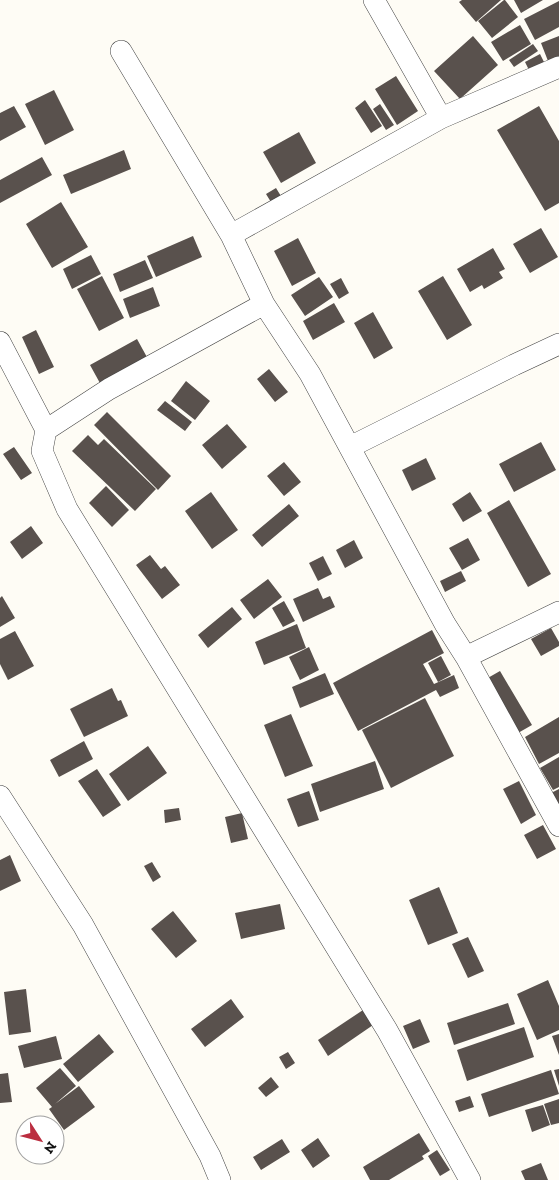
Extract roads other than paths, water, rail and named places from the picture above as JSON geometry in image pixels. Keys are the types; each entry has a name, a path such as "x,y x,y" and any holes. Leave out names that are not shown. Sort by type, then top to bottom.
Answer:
{"street":[{"path":"374,0 441,118"},
{"path":"121,52 231,235 264,304 310,374 445,624 466,657 559,826"},
{"path":"231,235 441,118 559,67"},
{"path":"46,430 109,389 264,304"},
{"path":"0,342 46,430 42,451 67,509 388,1030 470,1180"},
{"path":"350,447 514,364 559,344"},
{"path":"466,657 559,612"},
{"path":"0,796 83,925 202,1140 220,1180"}]}
